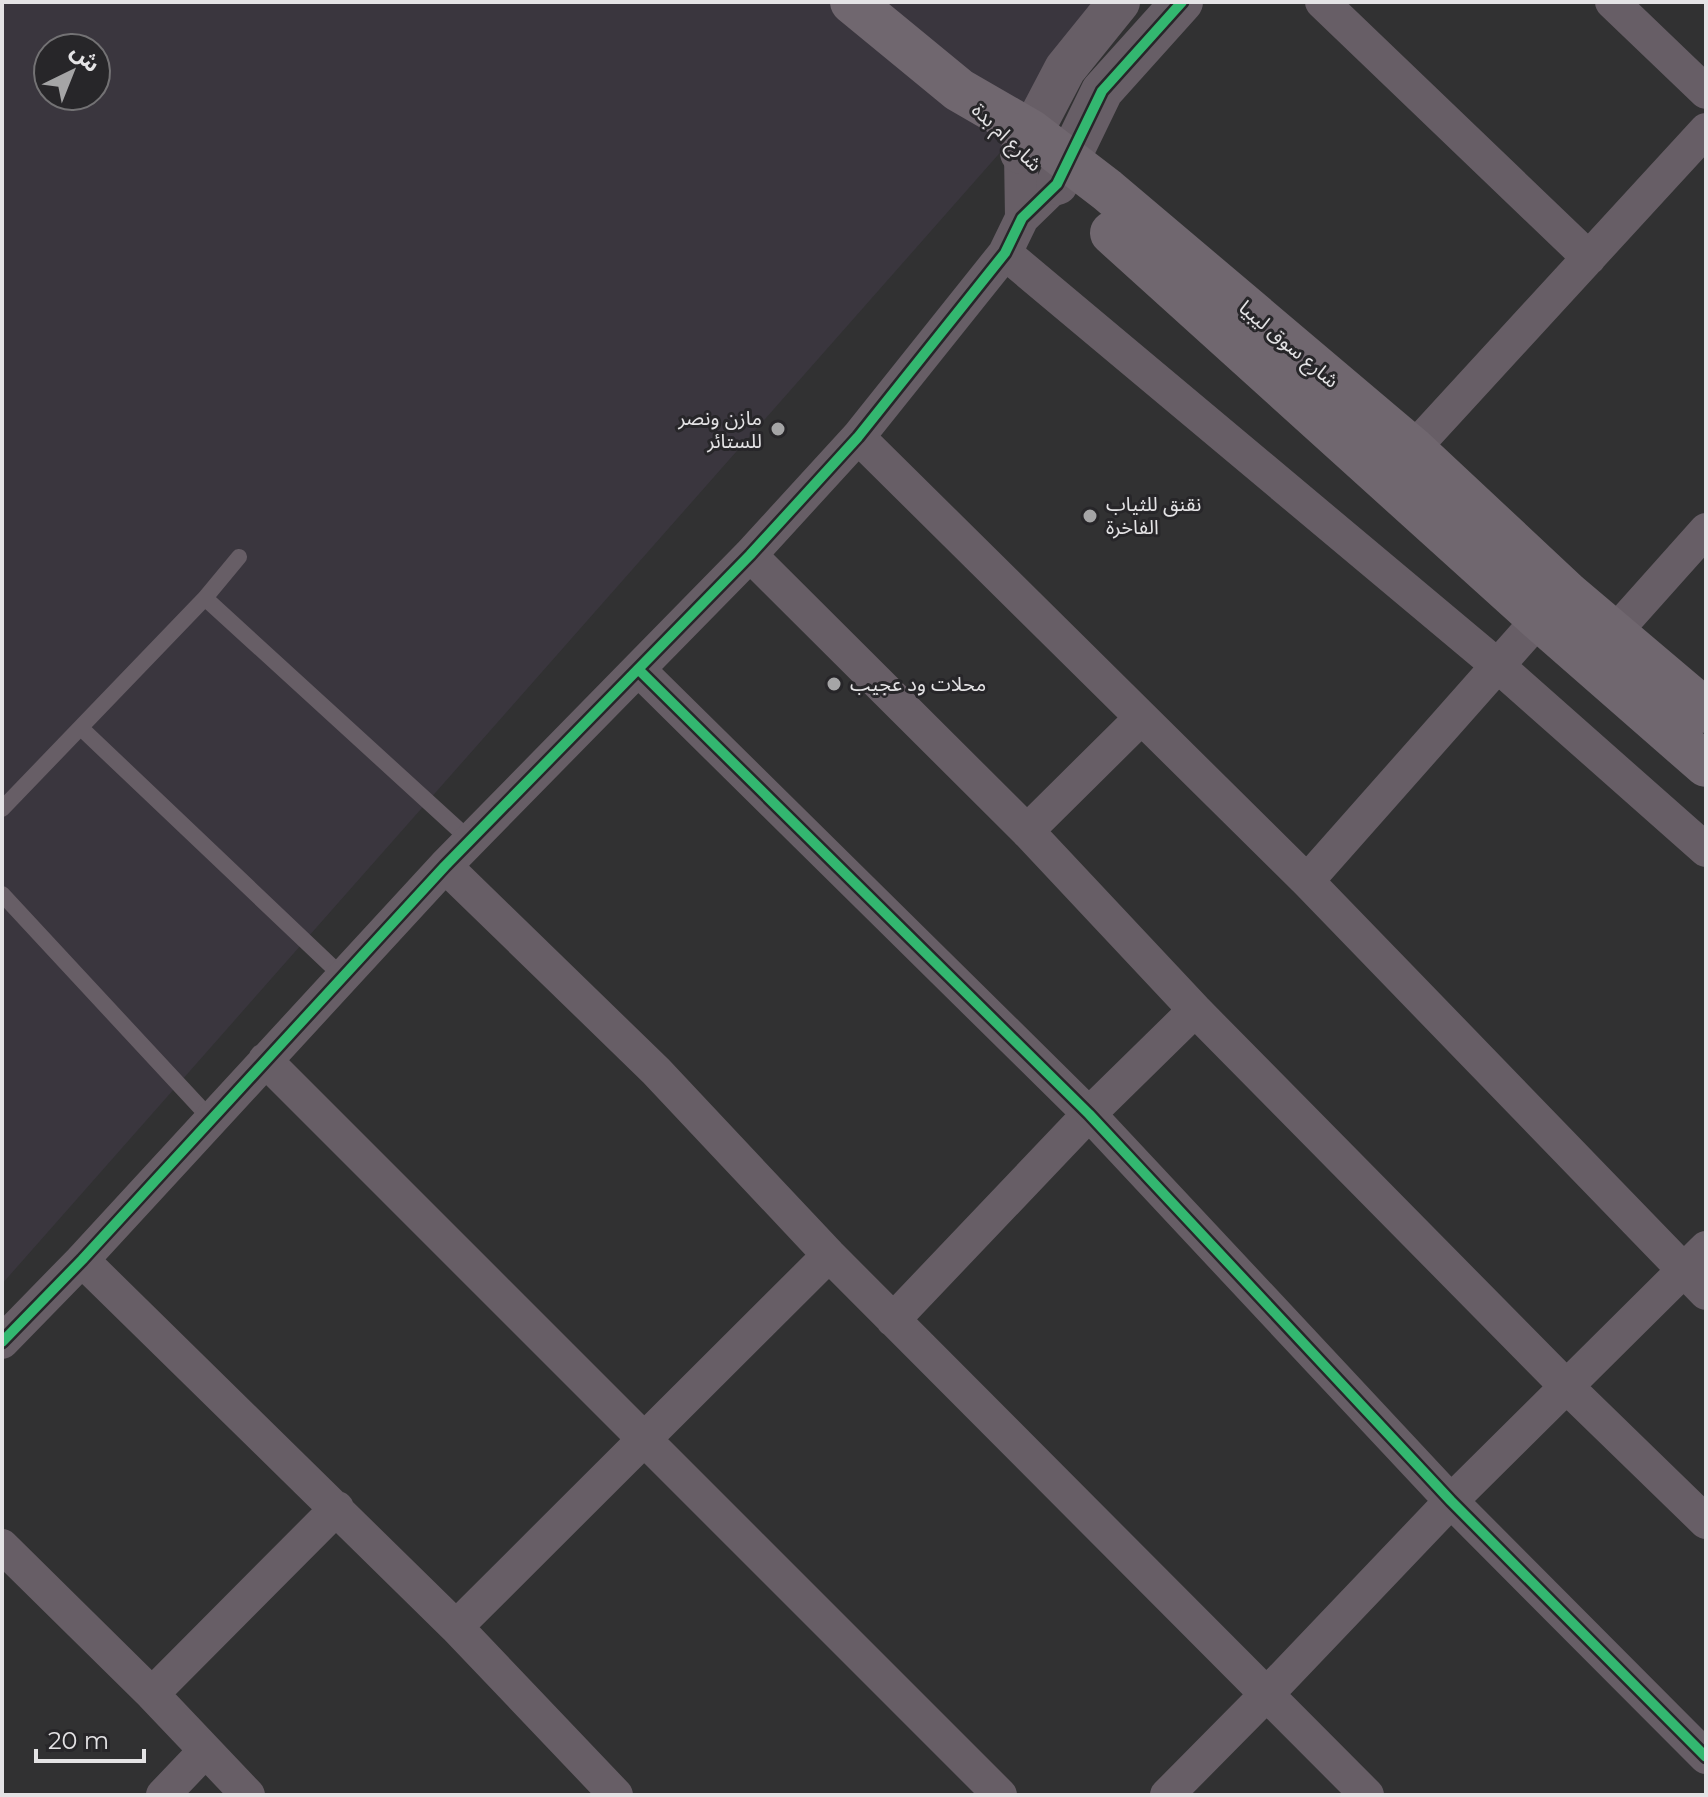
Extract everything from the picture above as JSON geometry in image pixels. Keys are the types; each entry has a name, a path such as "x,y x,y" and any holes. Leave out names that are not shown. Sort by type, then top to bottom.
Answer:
{"main road":[{"path":"852,2 1026,142"},
{"name":"شارع ام بدة","path":"1026,142 1063,172"},
{"name":"شارع سوق ليبيا","path":"1063,172 1413,449 1568,594 1706,711"},
{"name":"شارع سوق ليبيا","path":"1063,172 1539,619 1706,765"}],"street":[{"path":"1022,218 1026,142 1065,69 1119,2"},
{"path":"2,1342 82,1260 445,866 750,555 858,437 1005,253 1022,218 1063,172 1102,91 1182,2"},
{"path":"1322,2 1589,258"},
{"path":"1612,2 1706,92"},
{"path":"1413,449 1706,130"},
{"path":"1005,253 1498,666 1706,850"},
{"path":"858,437 1699,1271 1565,1385 1167,1795"},
{"path":"1614,633 1706,530"},
{"path":"750,555 1027,831 1195,1010 1565,1385 1706,1522"},
{"path":"1307,881 1539,619"},
{"path":"639,670 1089,1114 1451,1501 1706,1757"},
{"path":"1027,831 1141,718"},
{"path":"445,866 656,1071 829,1255 1367,1795"},
{"path":"893,1320 1089,1114 1195,1010"},
{"path":"265,1060 1000,1795"},
{"path":"456,1627 829,1255"},
{"path":"82,1260 456,1627 616,1795"},
{"path":"152,1694 337,1508"},
{"path":"2,1546 152,1694 248,1795"},
{"path":"163,1795 205,1751"}],"lane":[{"path":"2,809 205,598 239,557"},
{"path":"205,598 471,841"},
{"path":"81,728 343,977"},
{"path":"2,894 210,1118"}],"shaded area":[{"path":"2,2 1133,2 2,1284"}],"cycle path":[{"path":"2,1342 82,1260 445,866 750,555 858,437 1005,253 1022,218 1057,184 1102,91 1182,2"},
{"path":"639,670 1089,1114 1451,1501 1706,1757"}],"place":[{"name":"مازن ونصر للستائر","path":"778,429"},
{"name":"نقنق للثياب الفاخرة","path":"1090,516"},
{"name":"محلات ود عجيب","path":"834,684"}]}
